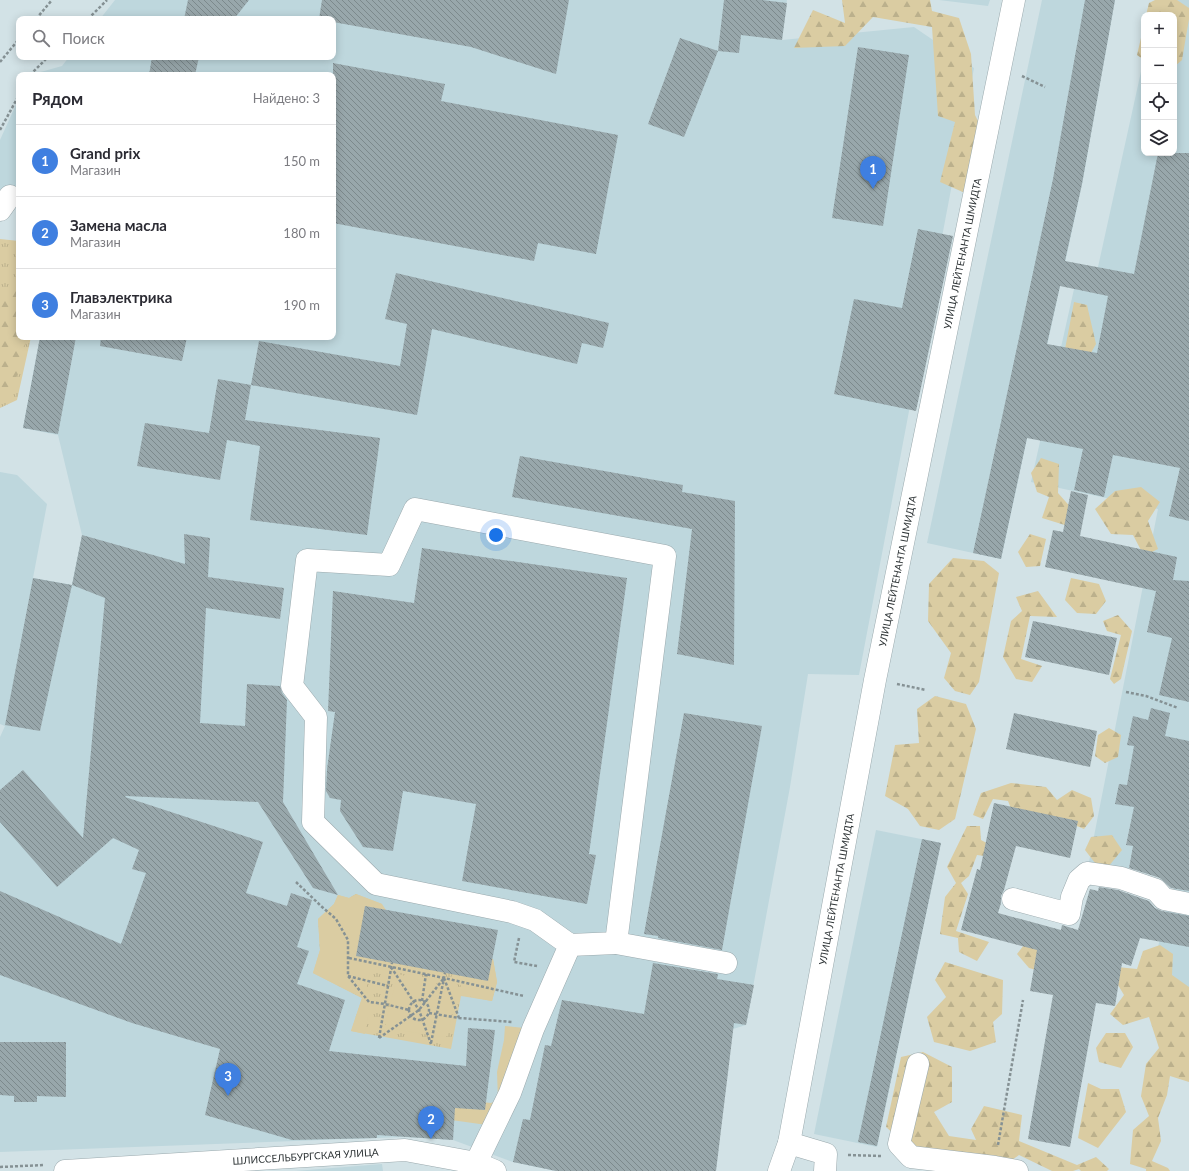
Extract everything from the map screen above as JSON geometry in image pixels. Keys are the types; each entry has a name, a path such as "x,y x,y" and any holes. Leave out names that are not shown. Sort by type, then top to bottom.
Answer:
{"street":[{"name":"УЛИЦА ЛЕЙТЕНАНТА ШМИДТА","path":"789,1143 875,680 1014,0"},
{"path":"616,944 665,556 415,509 388,565 307,560 292,686 316,716 313,822 376,884 512,912 535,920 570,945 616,944 726,963"},
{"path":"1013,899 1069,914 1072,897 1079,880 1087,873 1121,878 1156,890 1164,899 1189,904"},
{"path":"486,1167 533,1029 570,945"},
{"path":"918,1064 899,1144 911,1157 1017,1171"},
{"path":"779,1171 789,1143 825,1162"},
{"name":"ШЛИССЕЛЬБУРГСКАЯ УЛИЦА","path":"55,1168 405,1150 486,1167"}],"path":[{"path":"39,16 52,0"},
{"path":"91,16 107,0"},
{"path":"0,62 16,43"},
{"path":"33,72 45,60"},
{"path":"0,130 16,101"},
{"path":"875,680 926,690"},
{"path":"1126,692 1146,696 1178,708"},
{"path":"296,882 336,919 348,940 348,976 369,1002 409,1010"},
{"path":"392,963 379,1038 419,1010 444,978"},
{"path":"392,967 419,1010 431,1044 445,973"},
{"path":"424,1002 426,974"},
{"path":"348,976 388,986"},
{"path":"444,978 460,1018"},
{"path":"994,1169 1023,1000"},
{"path":"414,1002 424,1002 429,1007 429,1013 423,1020 416,1020 411,1016 409,1010 414,1002"},
{"path":"429,1013 460,1018 515,1023"},
{"path":"825,1162 911,1157"},
{"path":"0,1167 55,1168"}],"shaded area":[{"path":"115,0 787,0 782,40 914,27 974,68 859,675 808,674 790,787 746,1025 733,1029 556,1171 513,1162 453,1140 404,1137 0,1152 0,737 5,726 0,724 0,472 17,475 47,504 33,578 72,585 82,535 58,435 23,428 39,340 336,340 336,72 41,72 62,66 67,60 336,60 336,16 102,16"},
{"path":"939,0 990,0 988,6"},
{"path":"1042,0 1115,0 1082,184 1001,559 927,543"},
{"path":"1157,0 1189,0 1189,998 1150,990 1164,916 1174,888 1132,817 1126,845 1133,846 1128,873 1088,867 1158,509 1031,482 1074,289 1098,267 1141,72 1141,156 1177,156 1177,12 1171,12"},
{"path":"16,105 16,199 0,189 0,140"},
{"path":"876,830 941,843 877,1147 814,1134"},
{"path":"382,1164 383,1171 295,1171"}],"green space":[{"path":"842,0 930,0 932,11 959,18 971,54 975,115 991,147 965,193 940,182 955,122 938,116 932,27 873,17 845,46 794,48 813,10 845,23"},
{"path":"1155,0 1177,0 1189,8 1189,19 1182,60 1177,64 1177,12 1147,12 1149,3"},
{"path":"1141,38 1141,58 1137,55"},
{"path":"0,239 16,241 16,340 30,340 17,400 0,408"},
{"path":"16,285 16,340 26,340 18,374 0,402 0,301"},
{"path":"1074,302 1087,305 1096,344 1087,360 1065,349"},
{"path":"1041,458 1059,464 1058,493 1074,511 1068,526 1042,518 1049,497 1037,492 1031,473"},
{"path":"1141,487 1160,502 1148,521 1158,549 1144,556 1133,535 1111,534 1095,509 1115,491"},
{"path":"1030,534 1046,539 1040,566 1026,567 1018,552"},
{"path":"953,558 984,561 999,573 979,682 970,695 955,691 944,678 951,653 928,621 929,584"},
{"path":"1071,578 1099,584 1106,601 1096,614 1077,613 1065,600"},
{"path":"1038,591 1057,617 1030,616 1021,659 1042,666 1032,682 1016,679 1003,657 1011,621 1022,611 1016,597"},
{"path":"1118,615 1132,631 1121,679 1114,684 1110,679 1121,635 1107,631 1103,621"},
{"path":"935,696 966,704 976,729 955,819 939,830 920,826 908,809 885,796 895,745 919,743 917,709"},
{"path":"1109,728 1121,735 1118,757 1105,763 1095,756 1098,735"},
{"path":"1011,783 1046,787 1057,800 1072,790 1091,798 1094,816 1084,829 1060,819 1020,831 1008,801 993,799 983,819 973,815 981,793"},
{"path":"967,826 980,826 981,840 998,849 992,857 977,855 969,876 961,883 968,894 956,931 989,942 977,961 959,952 958,938 940,934 945,897 956,883 947,867"},
{"path":"1112,835 1122,850 1108,867 1095,863 1085,850 1091,837"},
{"path":"356,894 382,904 386,910 381,938 493,959 497,982 492,1001 461,996 451,1049 351,1031 362,998 313,973 320,950 318,919 334,904 338,895 349,898"},
{"path":"356,894 382,904 366,992 371,996 365,1034 351,1031 362,998 313,973 320,950 318,919 334,904 338,895 349,898"},
{"path":"381,938 418,955 413,975 376,967"},
{"path":"1027,941 1071,952 1062,977 1029,968 1017,954"},
{"path":"1160,945 1173,954 1172,975 1189,987 1189,1082 1170,1076 1167,1095 1158,1118 1161,1141 1152,1161 1168,1168 1170,1171 1146,1171 1146,1169 1130,1164 1133,1130 1149,1116 1141,1096 1146,1064 1159,1048 1149,1017 1123,1025 1110,1014 1124,995 1112,975 1117,967 1137,969 1143,951"},
{"path":"442,949 493,959 497,982 492,1001 461,995 461,985 451,983 453,961"},
{"path":"945,962 1003,980 1002,1014 993,1022 996,1042 970,1051 934,1042 927,1017 946,997 935,980"},
{"path":"398,974 448,987 452,990 455,996 448,1036 443,1037 386,1028 386,1021"},
{"path":"505,1026 533,1029 494,1126 380,1110 433,1097 491,1103 498,1100 497,1072 504,1040"},
{"path":"1106,1033 1125,1033 1133,1047 1121,1068 1099,1062 1096,1048"},
{"path":"923,1052 952,1067 952,1102 934,1112 949,1136 976,1140 971,1129 984,1106 1022,1115 1019,1141 1077,1165 1096,1157 1109,1169 1107,1171 1081,1171 1079,1169 1073,1171 1052,1171 1019,1155 1005,1165 917,1155 886,1127 901,1057"},
{"path":"1088,1083 1101,1089 1119,1089 1126,1112 1098,1148 1078,1138"}],"building":[{"path":"188,0 249,0 236,16 185,16"},
{"path":"322,0 569,0 556,74 471,47 336,23 336,16 319,16"},
{"path":"724,0 761,0 787,3 782,40 741,35 739,53 718,51"},
{"path":"1085,0 1115,0 1082,184 1065,261 1134,274 1157,156 1177,156 1177,153 1189,153 1189,521 1169,516 1180,468 1113,455 1104,497 1074,490 1083,449 1027,438 1001,559 973,553 1053,179","holes":["1060,286 1108,296 1097,353 1047,344"]},
{"path":"680,38 718,51 684,137 648,124"},
{"path":"858,47 909,55 883,226 832,218"},
{"path":"152,60 198,60 196,72 150,72"},
{"path":"333,63 445,84 441,101 618,135 596,254 538,243 534,261 336,224 336,72 333,72"},
{"path":"918,229 953,236 916,411 834,394 854,299 902,308"},
{"path":"396,273 609,323 603,348 582,343 577,364 432,329 417,415 251,385 259,341 400,366 407,324 385,319"},
{"path":"39,340 75,340 58,434 23,428"},
{"path":"101,340 186,340 182,361 100,346"},
{"path":"218,379 251,385 245,420 380,438 367,535 250,520 260,446 227,440 220,480 137,466 145,423 209,433"},
{"path":"520,456 683,485 682,492 735,501 734,665 677,654 692,529 512,497"},
{"path":"1071,491 1088,495 1080,536 1177,557 1173,580 1189,581 1189,702 1159,695 1172,638 1147,632 1156,591 1045,567 1053,530 1063,532"},
{"path":"184,534 210,538 208,577 284,588 280,619 206,608 200,723 245,726 247,684 280,686 282,693 287,700 283,802 338,895 313,888 258,802 125,797 263,842 246,893 287,906 291,893 312,900 297,947 309,951 297,984 345,1000 329,1051 466,1066 468,1028 495,1030 485,1110 455,1108 453,1140 377,1135 377,1138 292,1140 205,1115 220,1049 132,1023 0,975 0,891 121,944 146,873 132,869 139,850 113,838 57,887 0,822 0,790 23,770 83,838 105,598 72,585 82,535 185,564"},
{"path":"422,548 627,578 589,854 596,855 587,904 462,881 476,804 403,791 393,851 363,847 340,811 341,800 330,798 326,791 327,769 335,712 328,711 333,591 414,603"},
{"path":"33,578 72,585 40,731 5,725"},
{"path":"1033,621 1117,638 1109,675 1025,657"},
{"path":"1151,708 1170,713 1165,736 1189,741 1189,891 1171,888 1160,878 1129,868 1133,846 1126,845 1134,807 1115,804 1119,784 1127,785 1134,746 1127,745 1133,716 1148,720"},
{"path":"684,713 762,726 722,950 644,934"},
{"path":"1014,713 1097,731 1090,767 1006,749"},
{"path":"994,803 1078,821 1070,858 1016,846 1001,896 1001,903 998,913 1061,930 1062,925 1078,930 1090,889 1098,891 1099,887 1118,890 1149,901 1155,908 1162,911 1189,916 1189,947 1140,938 1131,966 1122,963 1115,1006 1096,1003 1070,1147 1028,1139 1053,995 1030,991 1037,950 961,930 977,869 980,870"},
{"path":"922,839 941,843 877,1146 858,1142"},
{"path":"365,906 498,930 488,981 356,956"},
{"path":"653,963 718,974 717,979 754,985 746,1025 734,1023 716,1171 556,1171 513,1162 523,1119 530,1120 545,1045 551,1046 562,1000 644,1014"},
{"path":"0,1042 66,1042 66,1097 37,1096 37,1102 14,1102 14,1096 0,1095"}],"place":[{"name":"Grand prix","path":"873,189"},
{"name":"Главэлектрика","path":"228,1096"},
{"name":"Замена масла","path":"431,1139"}]}
